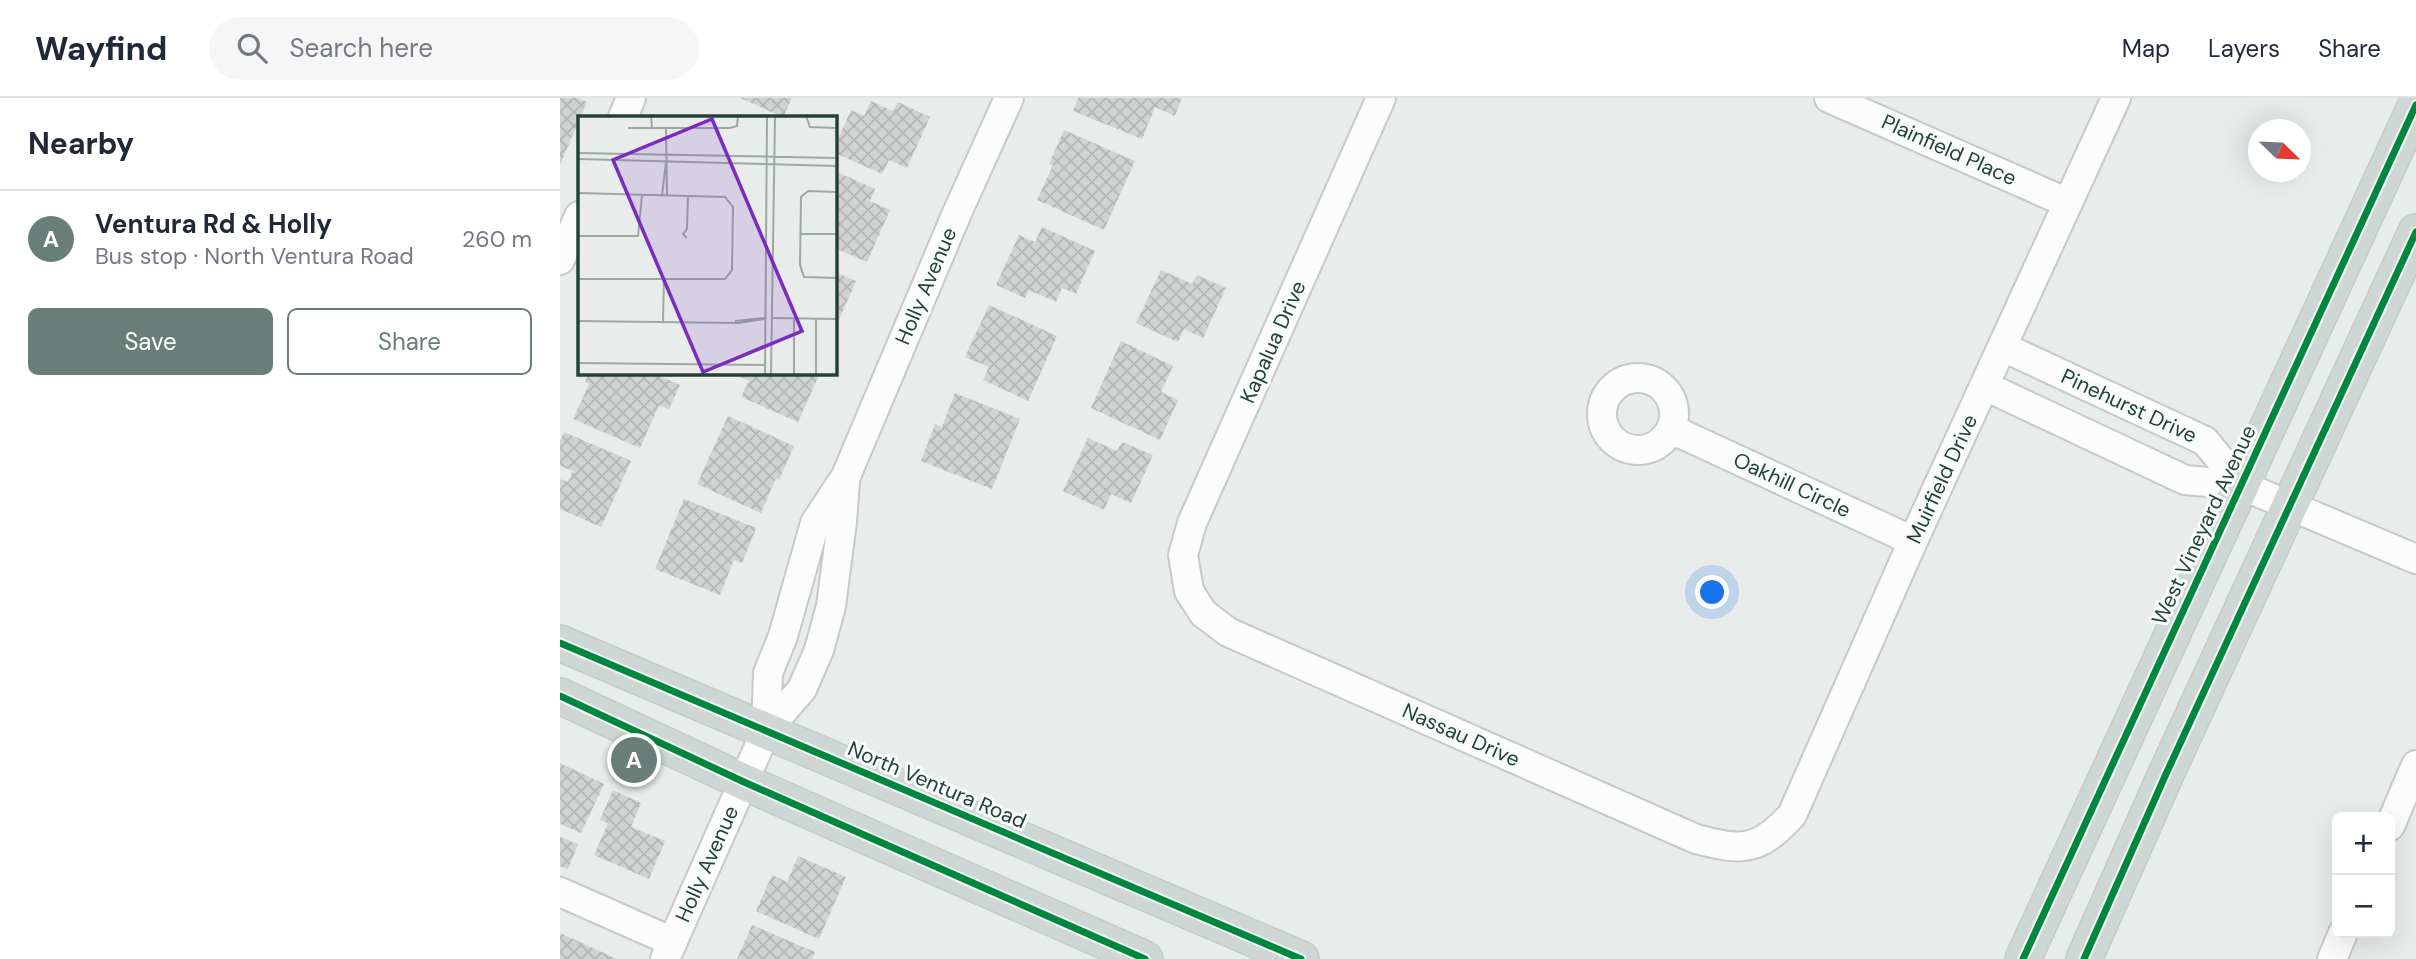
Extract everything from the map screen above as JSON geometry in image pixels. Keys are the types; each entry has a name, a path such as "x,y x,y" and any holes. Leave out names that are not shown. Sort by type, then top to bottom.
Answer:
{"main road":[{"name":"West Vineyard Avenue","path":"2023,959 2416,105"},
{"path":"2084,959 2166,774 2416,232"},
{"name":"North Ventura Road","path":"560,643 1301,959"},
{"path":"560,696 744,782 1145,959"}],"street":[{"path":"622,116 631,98"},
{"name":"Holly Avenue","path":"766,731 768,673 783,636 815,523 846,476 957,213 1009,98"},
{"name":"Plainfield Place","path":"1829,98 2068,203"},
{"name":"Muirfield Drive","path":"1752,846 1775,834 1792,815 1913,541 2116,98"},
{"name":"Kapalua Drive","path":"1189,591 1183,555 1192,523 1377,99"},
{"path":"561,253 578,218"},
{"name":"Pinehurst Drive","path":"2003,347 2205,441 2241,485"},
{"name":"Pinehurst Drive","path":"1985,386 2185,480 2241,485 2416,559"},
{"name":"Oakhill Circle","path":"1671,429 1913,541"},
{"name":"Holly Avenue","path":"669,950 766,731 802,689 819,650 831,606 846,476"},
{"name":"Nassau Drive","path":"1189,591 1203,613 1228,632 1696,839 1723,846 1752,846"},
{"path":"2395,814 2416,765"},
{"path":"560,892 669,950"},
{"path":"2332,959 2341,938"}],"building":[{"path":"560,98 578,98 587,102 581,116 578,116 578,123 560,165"},
{"path":"740,98 792,98 783,116"},
{"path":"1078,98 1182,98 1175,116 1155,107 1142,139 1073,111"},
{"path":"871,101 893,111 898,102 930,117 907,168 889,160 882,174 836,153 836,144 851,110 864,116"},
{"path":"1064,130 1135,161 1104,230 1037,200 1053,165 1049,164"},
{"path":"836,171 875,189 870,201 890,210 867,262 836,248"},
{"path":"1042,227 1095,251 1076,294 1062,288 1056,302 1029,290 1025,298 996,285 1019,235 1035,242"},
{"path":"1161,270 1192,284 1197,275 1226,288 1203,338 1184,329 1178,342 1136,323"},
{"path":"836,272 856,281 836,327"},
{"path":"989,305 1057,336 1028,401 983,380 989,367 965,357"},
{"path":"1121,341 1173,366 1161,392 1178,400 1160,440 1091,408"},
{"path":"589,374 655,374 680,385 669,409 659,405 640,448 573,419 589,384 585,382"},
{"path":"734,374 820,374 798,422 741,397 749,381"},
{"path":"955,393 1020,419 992,489 921,461 935,424 942,427"},
{"path":"728,416 794,446 761,513 697,484"},
{"path":"564,432 631,461 601,527 560,509 560,479 568,482 573,471 560,466 560,441"},
{"path":"1088,438 1117,451 1122,442 1153,455 1131,503 1111,494 1104,510 1063,491"},
{"path":"684,499 756,528 742,563 734,560 720,595 655,569"},
{"path":"560,763 604,784 581,833 560,824"},
{"path":"613,790 641,803 631,827 665,841 649,879 594,855 608,823 600,820"},
{"path":"560,837 578,844 568,869 560,866"},
{"path":"798,856 846,877 819,939 756,911 772,875 787,882"},
{"path":"752,925 815,952 812,959 737,959"},
{"path":"560,933 617,959 560,959"}],"cycle path":[{"path":"2023,959 2416,105"},
{"path":"2084,959 2166,774 2416,232"},
{"path":"560,643 1301,959"},
{"path":"560,696 744,782 1145,959"}],"place":[{"name":"Ventura Rd & Holly","path":"634,760"}]}
